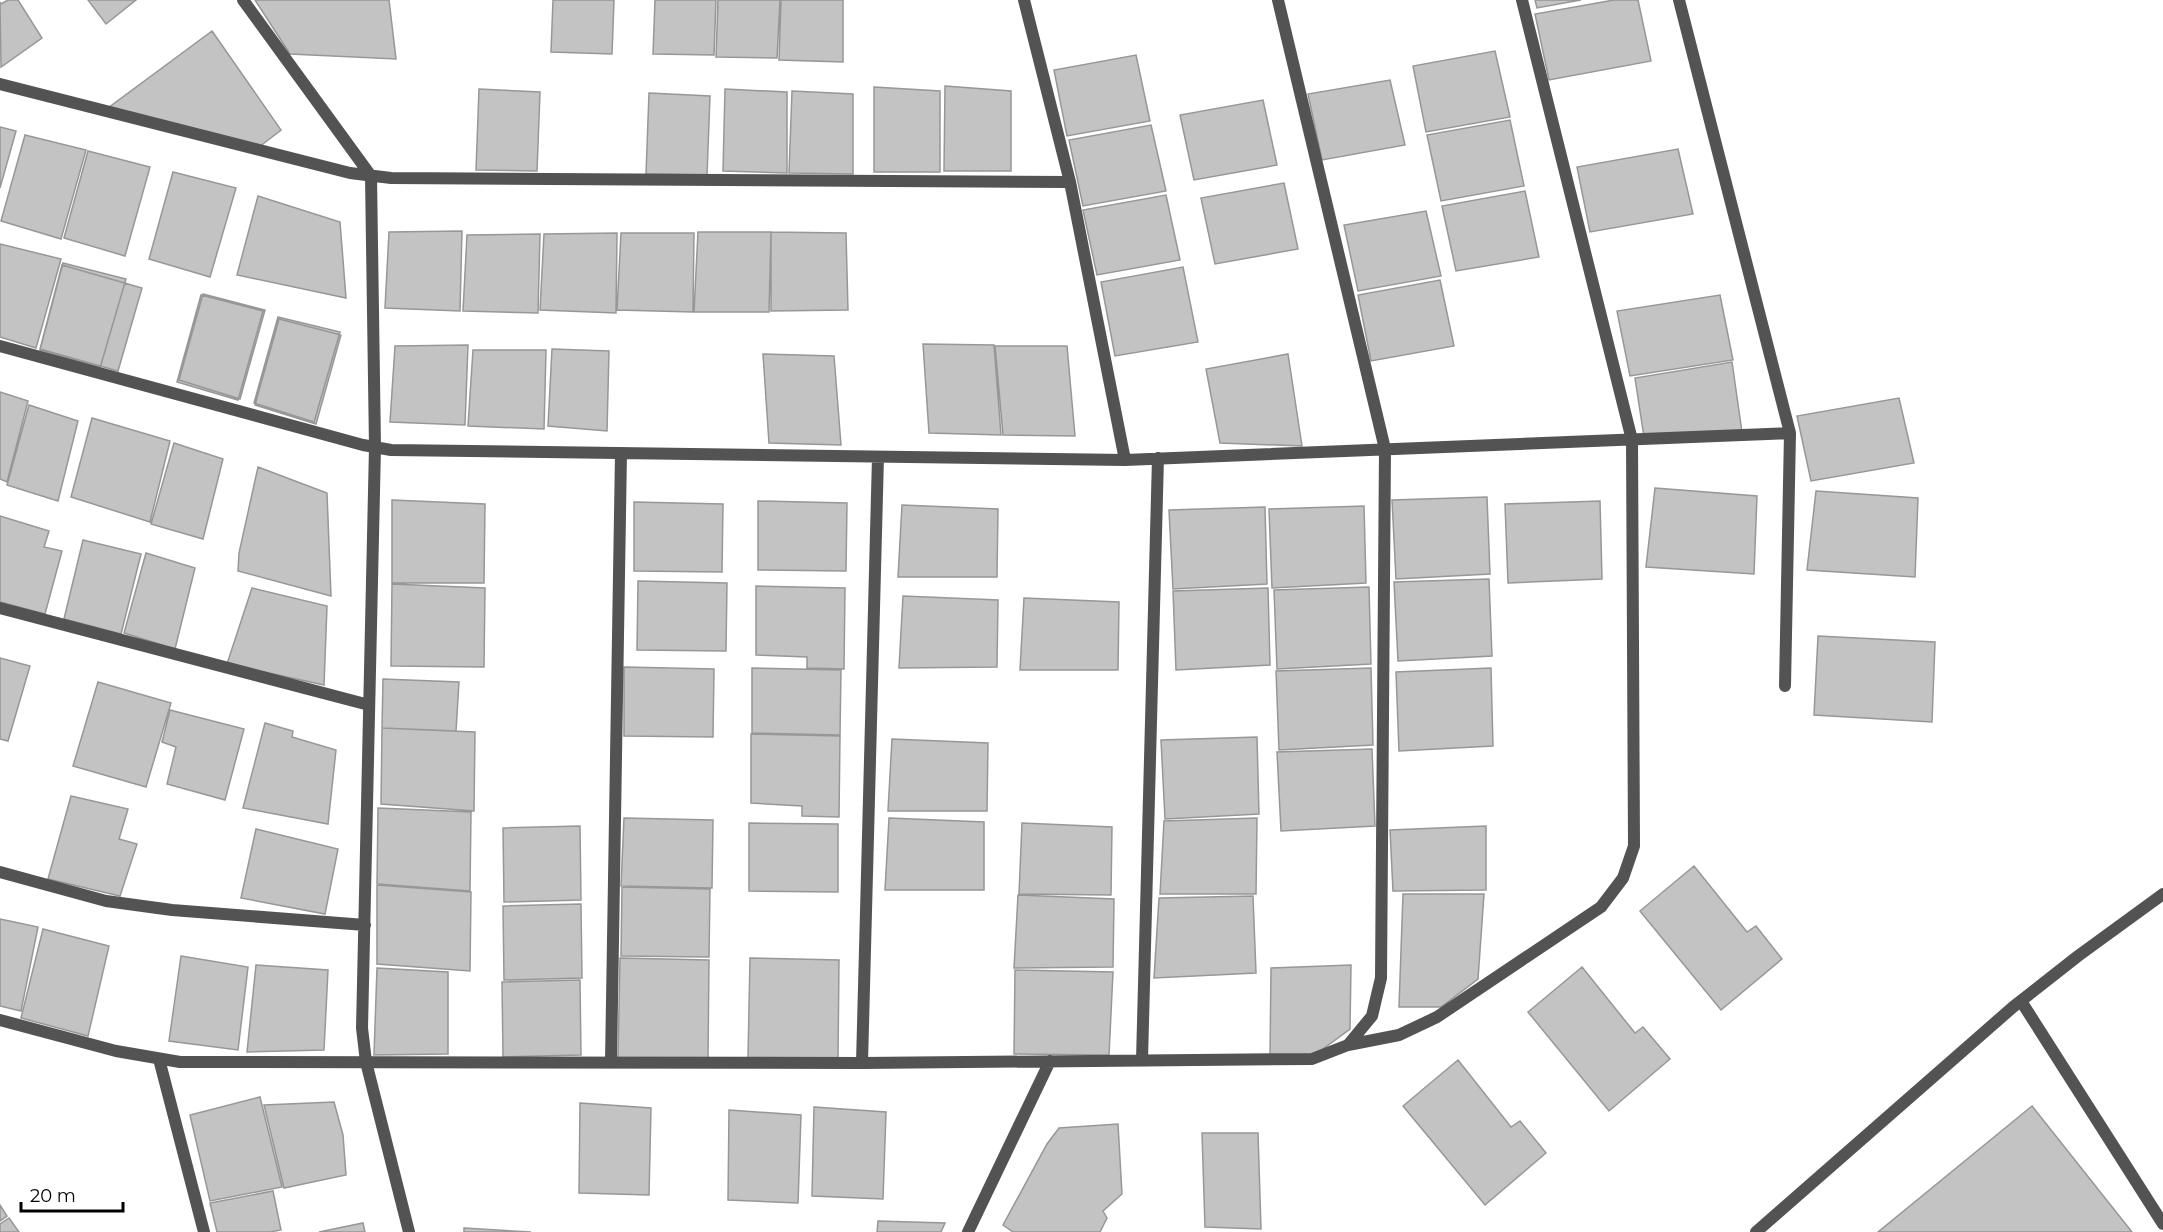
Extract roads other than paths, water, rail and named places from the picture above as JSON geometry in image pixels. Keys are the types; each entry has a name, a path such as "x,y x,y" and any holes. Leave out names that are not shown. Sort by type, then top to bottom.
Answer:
{"street":[{"path":"243,0 371,176 375,447 362,1028 366,1062 409,1232"},
{"path":"1023,0 1070,182 1125,460"},
{"path":"1278,0 1385,449 1381,978 1372,1016 1348,1045"},
{"path":"0,1020 116,1051 180,1062 862,1062 1312,1059 1348,1045 1399,1035 1437,1017 1601,907 1623,878 1634,846 1632,440 1522,0"},
{"path":"1679,0 1790,433 1785,686"},
{"path":"0,84 350,173 391,178 1070,182"},
{"path":"0,346 391,450 1125,460 1790,433"},
{"path":"611,1062 621,453"},
{"path":"862,1062 878,457"},
{"path":"1142,1060 1158,458"},
{"path":"0,608 369,705"},
{"path":"0,872 106,901 172,910 365,925"},
{"path":"1756,1232 2021,1001 2163,894"},
{"path":"2021,1001 2163,1224"},
{"path":"159,1059 204,1232"},
{"path":"968,1232 1050,1061"}]}
